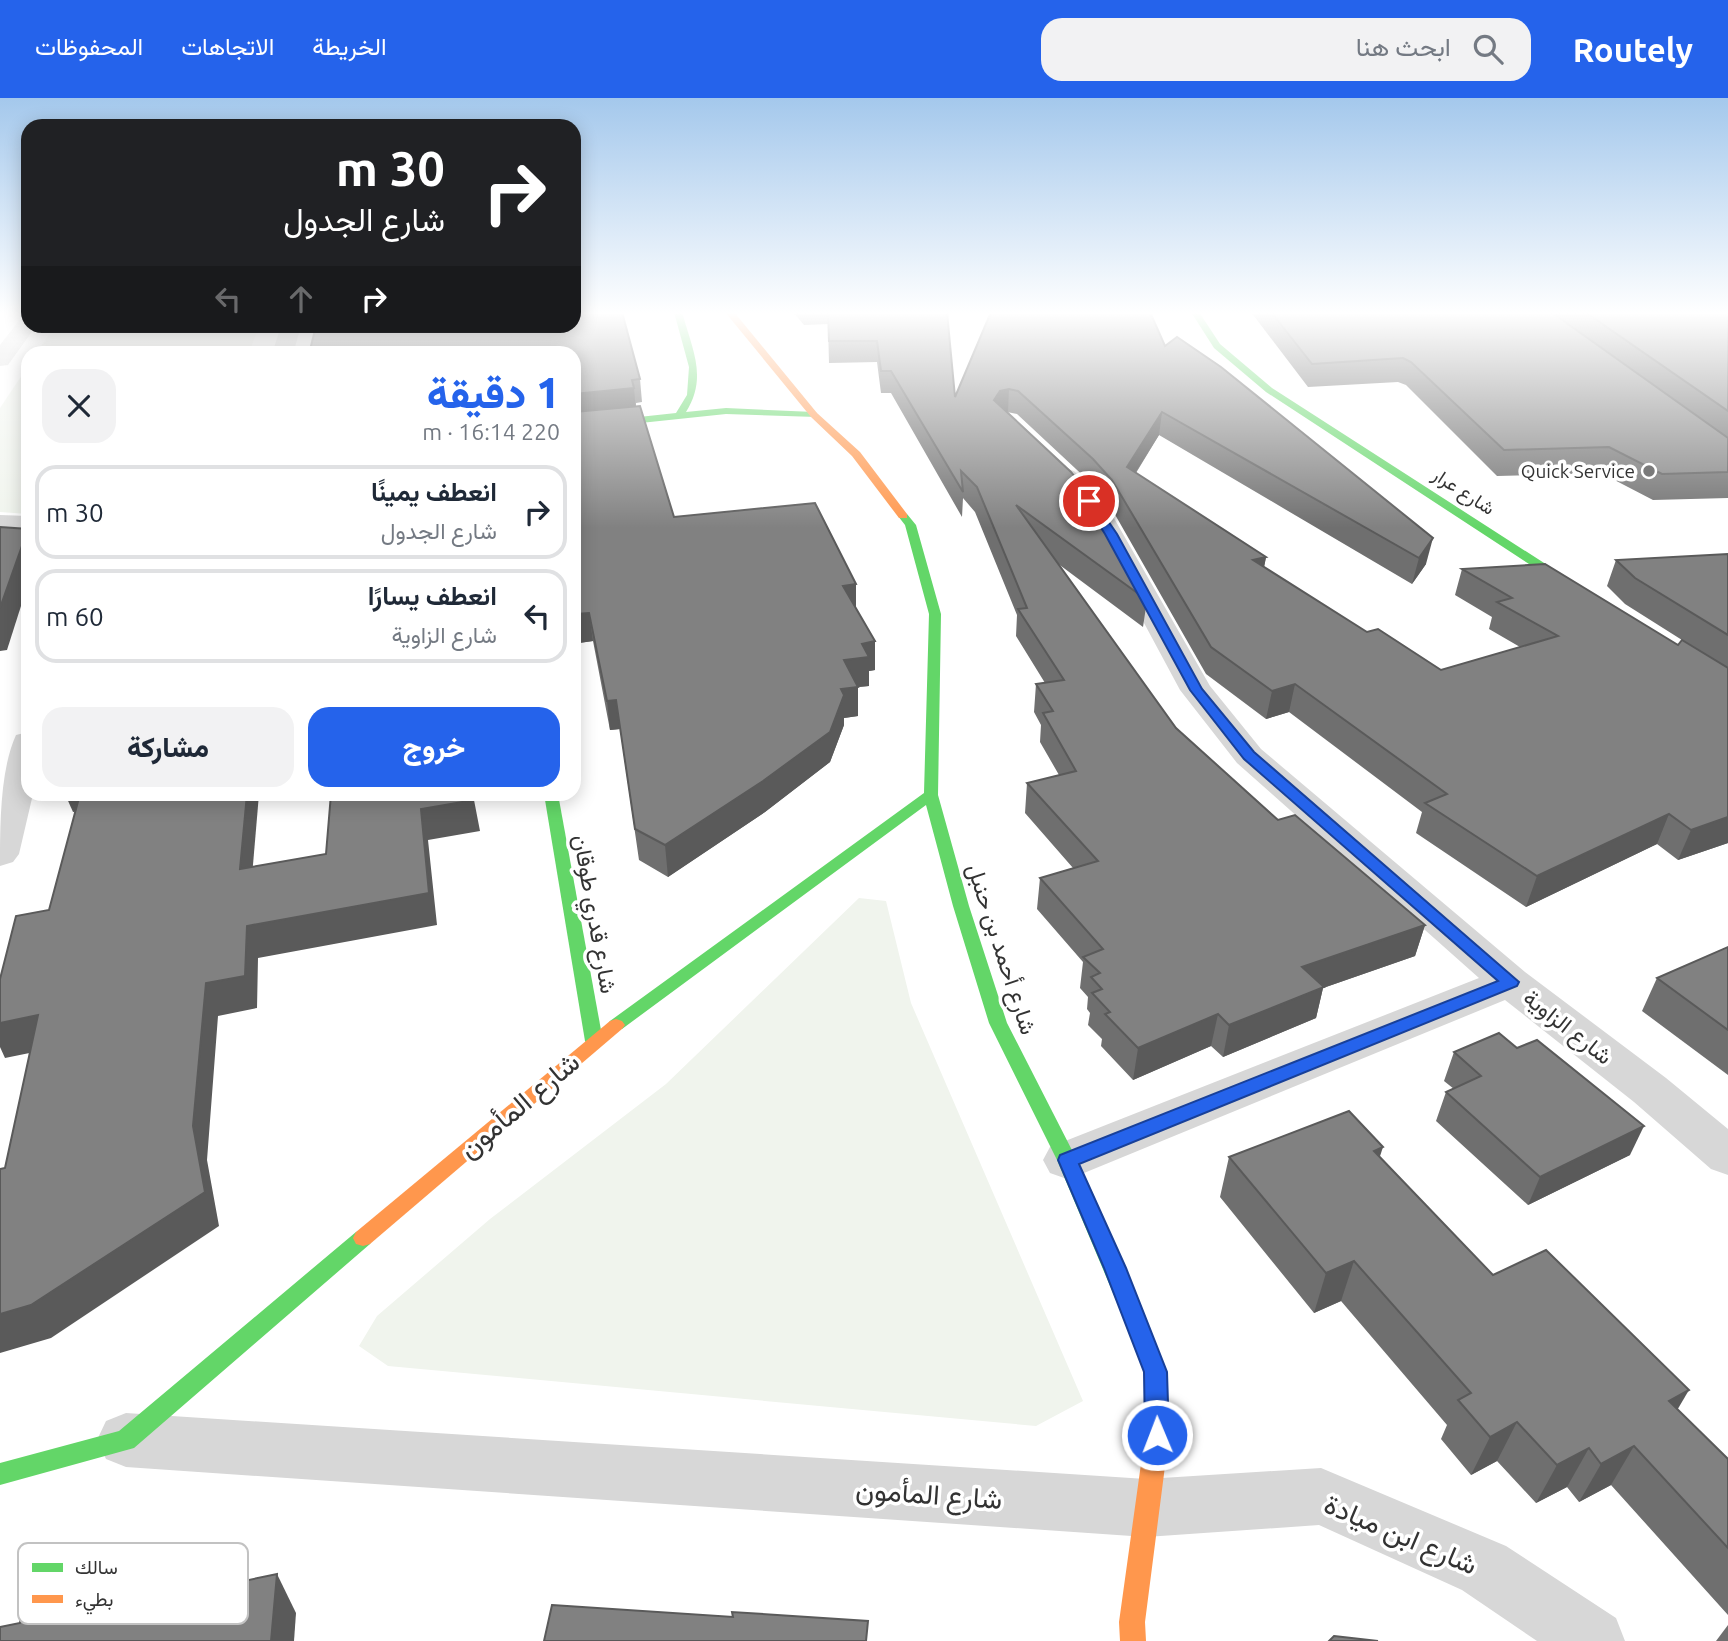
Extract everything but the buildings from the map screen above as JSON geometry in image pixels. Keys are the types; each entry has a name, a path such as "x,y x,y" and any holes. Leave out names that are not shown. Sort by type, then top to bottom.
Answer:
{"street":[{"path":"679,416 692,395 692,384"},
{"name":"شارع أحمد بن حنبل","path":"786,384 814,415 856,454 910,525 935,614 931,795 961,906 998,1023 1068,1160 1156,1372 1157,1435 1132,1622 1133,1641"},
{"name":"شارع عرار","path":"1261,384 1597,603"},
{"path":"581,426 726,411 814,415"},
{"name":"شارع الزاوية","path":"1044,456 1080,490 1098,512 1196,690 1249,755 1510,982 1650,1090 1728,1156"},
{"path":"0,523 21,524"},
{"path":"0,854 21,770"},
{"name":"شارع المأمون","path":"126,1440 594,1041 931,795"},
{"name":"شارع قدري طوقان","path":"552,801 594,1041"},
{"path":"1068,1160 1510,982"},
{"name":"شارع المأمون","path":"0,1474 126,1440 1146,1508"},
{"name":"شارع ابن ميادة","path":"1146,1508 1321,1496 1484,1568 1593,1641"}],"shaded area":[{"path":"16,384 21,384 21,514 0,512 0,408"},
{"path":"859,898 886,901 911,1003 1083,1401 1036,1426 388,1366 359,1346 377,1316 490,1219 666,1084"}],"traffic: fast":[{"path":"679,416 692,395 692,384"},
{"path":"1262,384 1582,593"},
{"path":"581,426 726,411 814,415"},
{"path":"903,516 910,525 935,614 931,795 961,906 998,1023 1067,1160 1132,1312"},
{"path":"616,1025 931,795"},
{"path":"552,801 594,1041"},
{"path":"0,1474 126,1440 363,1238"}],"traffic: slow":[{"path":"788,384 814,415 856,454 903,516"},
{"path":"363,1238 616,1025"},
{"path":"1132,1312 1156,1372 1157,1435 1132,1622 1133,1641"}],"place":[{"name":"Quick Service","path":"1649,471"}],"route":[{"path":"1089,501 1111,534 1196,690 1249,755 1510,982 1068,1160 1156,1372 1157,1435"}]}
